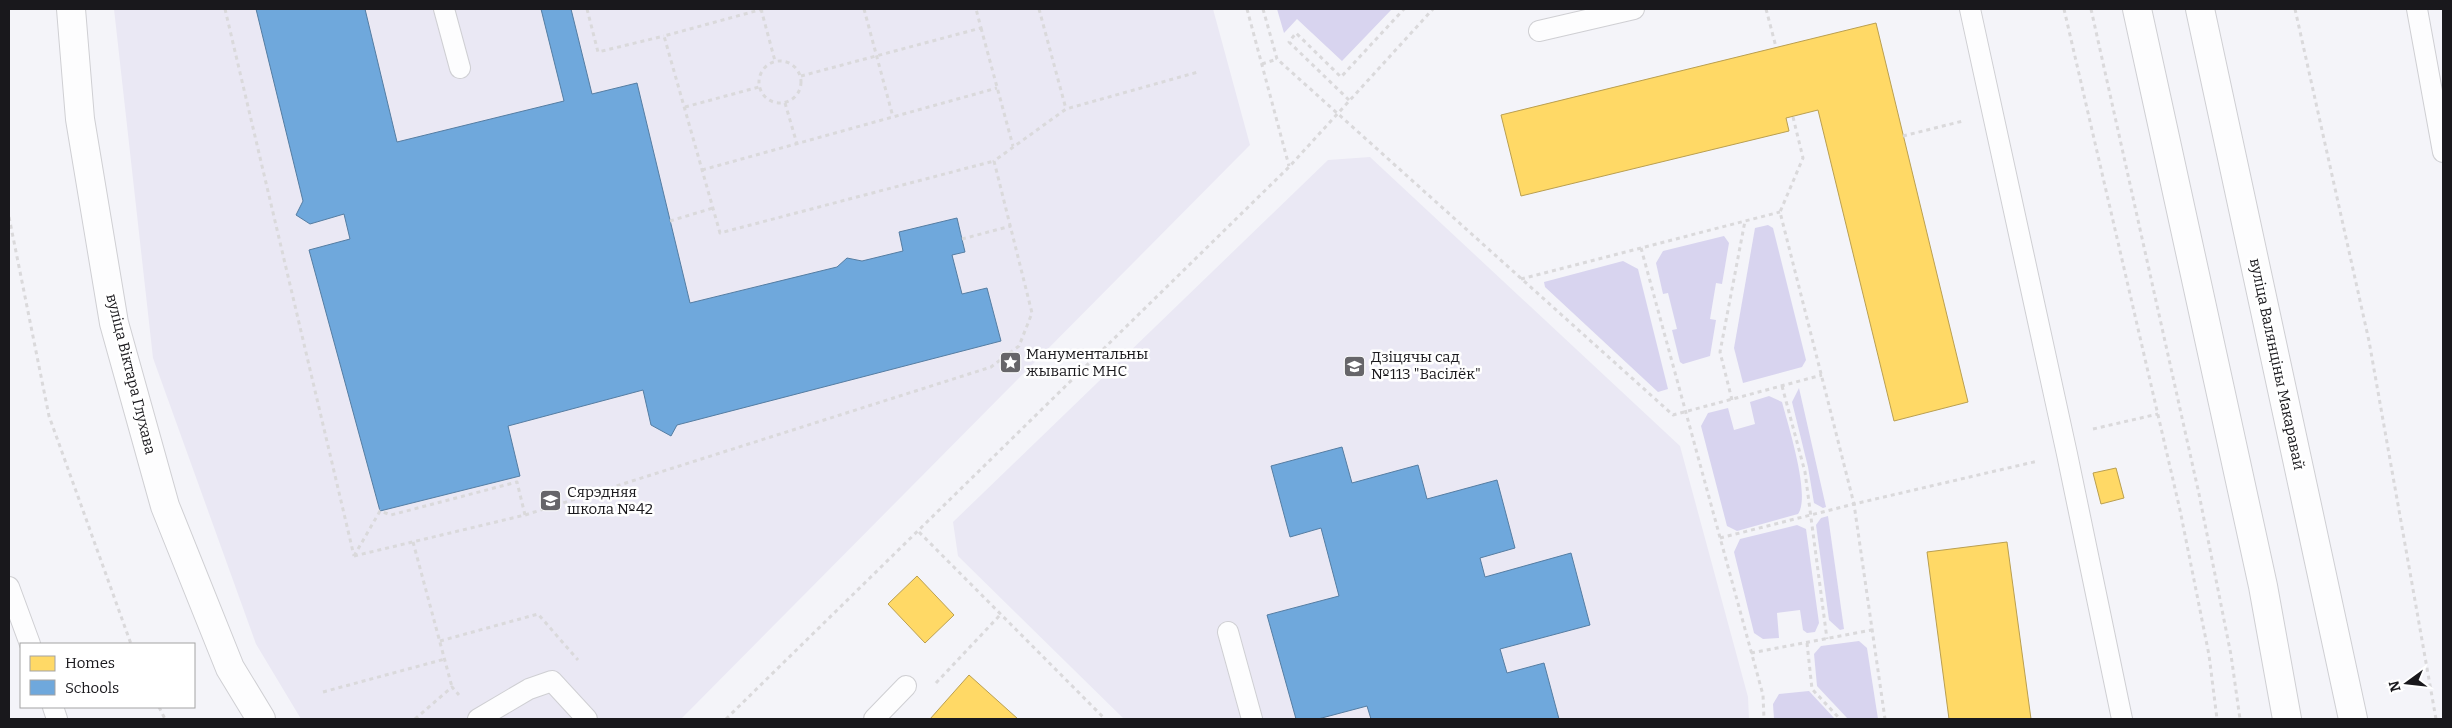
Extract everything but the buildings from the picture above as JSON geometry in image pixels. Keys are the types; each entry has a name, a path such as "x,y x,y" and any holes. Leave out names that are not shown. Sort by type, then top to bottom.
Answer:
{"street":[{"name":"вуліца Віктара Глухава","path":"72,9 80,119 114,322 165,506 230,668 261,719"},
{"path":"2137,9 2261,576 2287,719"},
{"name":"вуліца Валянціны Макаравай","path":"2200,9 2353,719"}],"lane":[{"path":"444,9 460,68"},
{"path":"1539,31 1634,9"},
{"path":"1970,9 2067,454 2122,719"},
{"path":"2417,9 2443,152"},
{"path":"9,587 30,643"},
{"path":"1228,632 1252,719"},
{"path":"478,719 529,688 552,681 587,719"},
{"path":"874,719 906,686"}],"path":[{"path":"225,9 354,556"},
{"path":"587,9 598,52 762,9 775,61"},
{"path":"864,9 893,117"},
{"path":"976,9 1013,146"},
{"path":"1039,9 1066,109"},
{"path":"1247,9 1289,166"},
{"path":"1263,9 1277,59 1673,416 1822,375"},
{"path":"1349,100 1289,42 1296,33 1342,77 1404,9"},
{"path":"726,719 919,532 1289,166 1433,9"},
{"path":"1766,9 1776,48"},
{"path":"2064,9 2158,414 2209,655 2217,719"},
{"path":"2090,9 2199,494 2231,655 2240,719"},
{"path":"2295,9 2369,341 2436,719"},
{"path":"801,76 981,28"},
{"path":"664,36 720,233 994,161 1066,109 1198,72"},
{"path":"1262,64 1277,59"},
{"path":"775,61 792,64 801,76 801,90 792,101 785,103 772,102 766,99 759,87 761,73 765,67 775,61"},
{"path":"685,107 759,87"},
{"path":"702,170 997,88"},
{"path":"785,103 797,144"},
{"path":"1793,116 1803,158 1780,212 1854,504 1885,719"},
{"path":"1903,136 1964,120"},
{"path":"354,556 525,515 991,367 1019,346 1032,313 994,161"},
{"path":"670,221 713,208"},
{"path":"1521,279 1780,212"},
{"path":"9,218 49,416 131,643"},
{"path":"1732,400 1720,352 1745,221"},
{"path":"962,240 1011,226"},
{"path":"1641,248 1763,695 1764,719"},
{"path":"1782,386 1805,472 1827,639"},
{"path":"2093,439 2091,430 2158,414"},
{"path":"1720,538 2042,460"},
{"path":"354,556 380,511 391,515 517,482 525,515"},
{"path":"919,532 1104,719"},
{"path":"413,542 452,687 478,719"},
{"path":"935,684 1001,614"},
{"path":"1751,653 1872,630"},
{"path":"1807,643 1812,689 1840,719"},
{"path":"323,692 444,659"},
{"path":"415,719 452,687"}],"shaded area":[{"name":"Сярэдняя школа №42","path":"114,9 1213,9 1250,145 681,719 301,719 256,644 153,358"},
{"path":"1277,9 1392,9 1342,61 1297,19 1284,33"},
{"name":"Дзіцячы сад №113 \"Васілёк\"","path":"1370,157 1680,446 1748,697 1749,719 1124,719 958,556 953,522 1328,160"},
{"path":"1768,225 1773,228 1806,360 1802,367 1743,383 1734,348 1755,228"},
{"path":"1724,236 1729,243 1722,284 1716,283 1710,319 1716,320 1710,356 1683,364 1680,362 1672,330 1677,329 1668,293 1663,294 1656,263 1663,251"},
{"path":"1623,261 1638,269 1668,389 1658,392 1545,287 1544,282"},
{"path":"1799,388 1826,507 1823,508 1814,503 1808,467 1792,402"},
{"path":"1769,396 1782,402 1797,460 1802,492 1801,505 1798,514 1737,531 1727,526 1701,426 1708,413 1728,408 1734,430 1755,424 1750,402"},
{"path":"1828,516 1844,629 1840,630 1829,620 1816,525 1821,518"},
{"path":"1797,525 1806,529 1819,623 1815,632 1807,633 1803,630 1800,610 1777,613 1779,638 1763,639 1754,633 1734,552 1740,539"},
{"path":"1859,641 1867,648 1878,719 1848,719 1817,686 1814,654 1821,646"},
{"path":"1809,691 1835,719 1774,719 1773,704 1779,694"}],"place":[{"name":"Манументальны жывапіс МНС","path":"1010,363"},
{"name":"Дзіцячы сад №113 \"Васілёк\"","path":"1355,366"},
{"name":"Сярэдняя школа №42","path":"551,501"}]}
